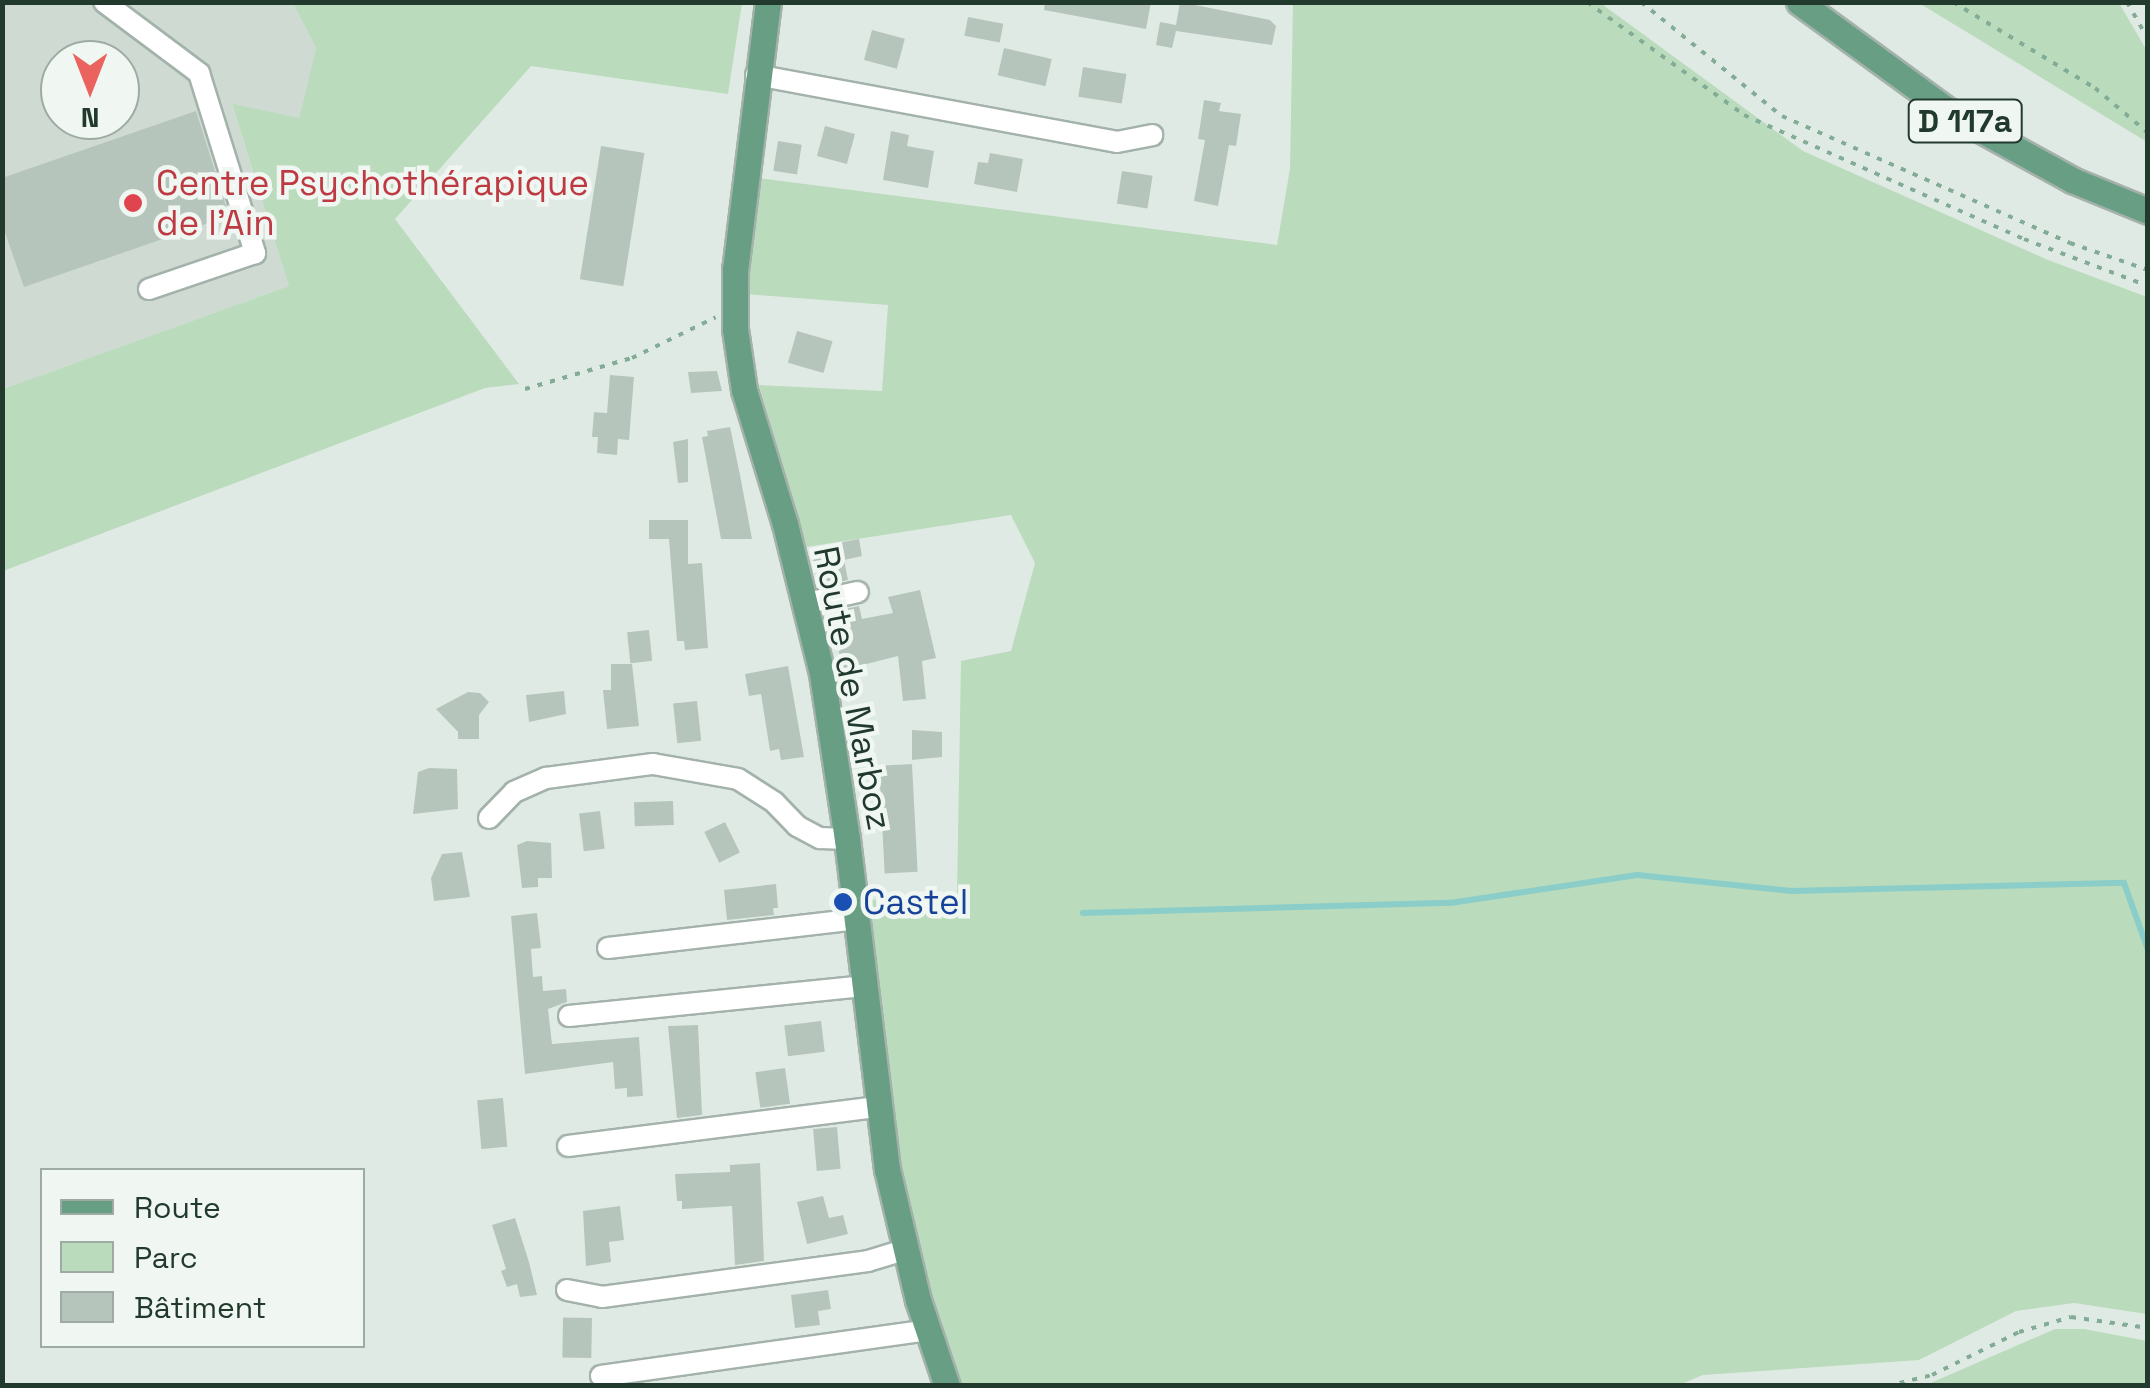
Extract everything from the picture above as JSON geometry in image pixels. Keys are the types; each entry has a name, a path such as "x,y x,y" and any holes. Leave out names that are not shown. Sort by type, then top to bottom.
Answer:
{"main road":[{"name":"Route de Marboz","path":"768,2 756,75 734,308 744,390 807,604 848,839 878,1108 904,1250 947,1386"},
{"name":"D 117a","path":"1799,2 1954,115 2072,180 2148,211"}],"street":[{"path":"104,2 199,73 255,253 150,289"},
{"path":"756,75 1117,142 1152,135"},
{"path":"807,604 858,592"},
{"path":"489,818 514,792 546,778 653,764 738,780 774,802 796,826 820,838 848,839"},
{"path":"608,948 857,919"},
{"path":"569,1016 864,986"},
{"path":"568,1146 878,1108"},
{"path":"567,1290 602,1297 868,1260 904,1250"},
{"path":"601,1376 928,1330"}],"path":[{"path":"1587,2 1744,115 2024,238 2148,286"},
{"path":"1641,2 1782,116 2070,243 2148,270"},
{"path":"1953,2 2096,88 2148,133"},
{"path":"2127,2 2148,39"},
{"path":"525,388 632,358 734,308"},
{"path":"1887,1386 1932,1375 2018,1332 2071,1316 2148,1328"},
{"path":"1756,1386 1825,1386"}],"shaded area":[{"name":"Centre Psychothérapique de l'Ain","path":"2,3 293,3 316,48 299,118 232,105 289,286 3,389"}],"green space":[{"path":"1599,2 1803,151 2048,260 2147,297 2147,1314 2074,1303 2016,1311 1919,1360 1703,1375 1679,1385 960,1385 925,1283 906,1199 889,1099 867,900 957,896 961,661 1011,651 1035,563 1011,515 806,547 759,385 882,391 888,305 746,294 758,178 1277,245 1290,169 1293,3"},
{"path":"293,3 742,3 728,94 531,66 395,219 519,384 485,388 3,571 3,389 289,286 232,104 299,118 316,48"},
{"path":"1919,3 2119,3 2147,51 2147,142"},
{"path":"2055,1329 2084,1329 2147,1341 2147,1385 1926,1385"}],"building":[{"path":"1045,2 1151,2 1146,29 1044,10"},
{"path":"1180,2 1270,20 1276,26 1272,45 1176,31 1172,48 1156,45 1160,22 1176,25"},
{"path":"968,17 1003,24 1000,43 964,36"},
{"path":"872,30 905,39 897,69 864,60"},
{"path":"1004,48 1052,59 1045,86 998,75"},
{"path":"1083,67 1126,74 1122,104 1078,97"},
{"path":"1204,100 1221,103 1219,111 1241,114 1236,146 1229,145 1218,206 1194,201 1205,140 1198,139"},
{"path":"196,111 229,216 24,287 2,224 2,178 112,140 140,140 140,130"},
{"path":"825,126 855,134 847,164 817,156"},
{"path":"891,131 909,135 907,146 934,151 928,188 883,180"},
{"path":"778,141 802,145 797,174 773,171"},
{"path":"601,146 644,153 623,286 580,279"},
{"path":"990,153 1023,159 1017,192 974,184 978,162 988,163"},
{"path":"1122,171 1153,176 1147,208 1117,204"},
{"path":"797,331 833,341 823,373 788,363"},
{"path":"717,371 722,391 691,393 688,372"},
{"path":"610,375 634,377 629,440 618,439 617,455 597,453 598,437 592,437 594,412 607,413"},
{"path":"730,427 752,539 721,539 702,437 708,436 707,431"},
{"path":"688,439 688,482 678,483 673,442"},
{"path":"649,520 688,520 688,564 702,563 708,648 685,650 684,641 677,641 669,539 649,539"},
{"path":"859,539 862,556 844,560 848,580 818,587 811,548"},
{"path":"920,590 936,658 922,661 926,699 903,701 898,656 843,670 830,612 859,606 862,619 893,613 888,597"},
{"path":"649,630 652,661 630,663 627,632"},
{"path":"611,664 632,664 639,726 607,729 603,690 611,690"},
{"path":"788,666 804,757 781,760 779,749 770,751 761,694 749,696 745,674"},
{"path":"564,691 566,714 529,722 526,695"},
{"path":"468,692 480,693 489,702 479,715 479,739 458,739 458,732 436,709"},
{"path":"697,701 701,741 677,743 673,704"},
{"path":"912,730 942,732 942,757 912,760"},
{"path":"912,764 918,872 885,874 879,766"},
{"path":"429,768 457,769 458,809 413,814 418,772"},
{"path":"673,801 674,825 635,826 634,802"},
{"path":"600,811 605,849 584,851 579,814"},
{"path":"725,822 740,853 719,863 704,832"},
{"path":"527,841 551,843 552,878 538,878 538,887 522,888 517,845"},
{"path":"462,852 470,897 434,901 431,878 442,854"},
{"path":"776,884 778,908 773,908 774,915 727,920 724,890"},
{"path":"537,913 541,948 531,949 533,977 542,976 543,991 566,989 567,1002 548,1009 552,1044 639,1037 643,1096 627,1097 627,1088 615,1089 613,1062 525,1074 511,916"},
{"path":"821,1021 825,1052 788,1056 784,1026"},
{"path":"698,1025 702,1115 677,1118 668,1026"},
{"path":"785,1068 790,1104 760,1108 755,1072"},
{"path":"503,1098 507,1147 481,1149 477,1100"},
{"path":"837,1127 841,1169 817,1171 813,1129"},
{"path":"760,1163 764,1261 735,1265 732,1206 682,1209 682,1201 677,1201 675,1174 730,1172 730,1165"},
{"path":"823,1196 829,1218 843,1215 848,1234 807,1244 797,1202"},
{"path":"620,1206 624,1240 609,1242 611,1262 586,1266 583,1211"},
{"path":"515,1218 537,1295 520,1297 517,1284 507,1287 501,1271 506,1269 492,1225"},
{"path":"828,1290 831,1309 818,1311 820,1325 795,1328 791,1295"},
{"path":"563,1317 592,1318 591,1358 562,1357"}],"waterway":[{"path":"1083,913 1450,903 1637,875 1791,891 2124,883 2148,950"}],"place":[{"name":"Centre Psychothérapique de l'Ain","path":"133,203"},
{"name":"Castel","path":"843,902"}]}
